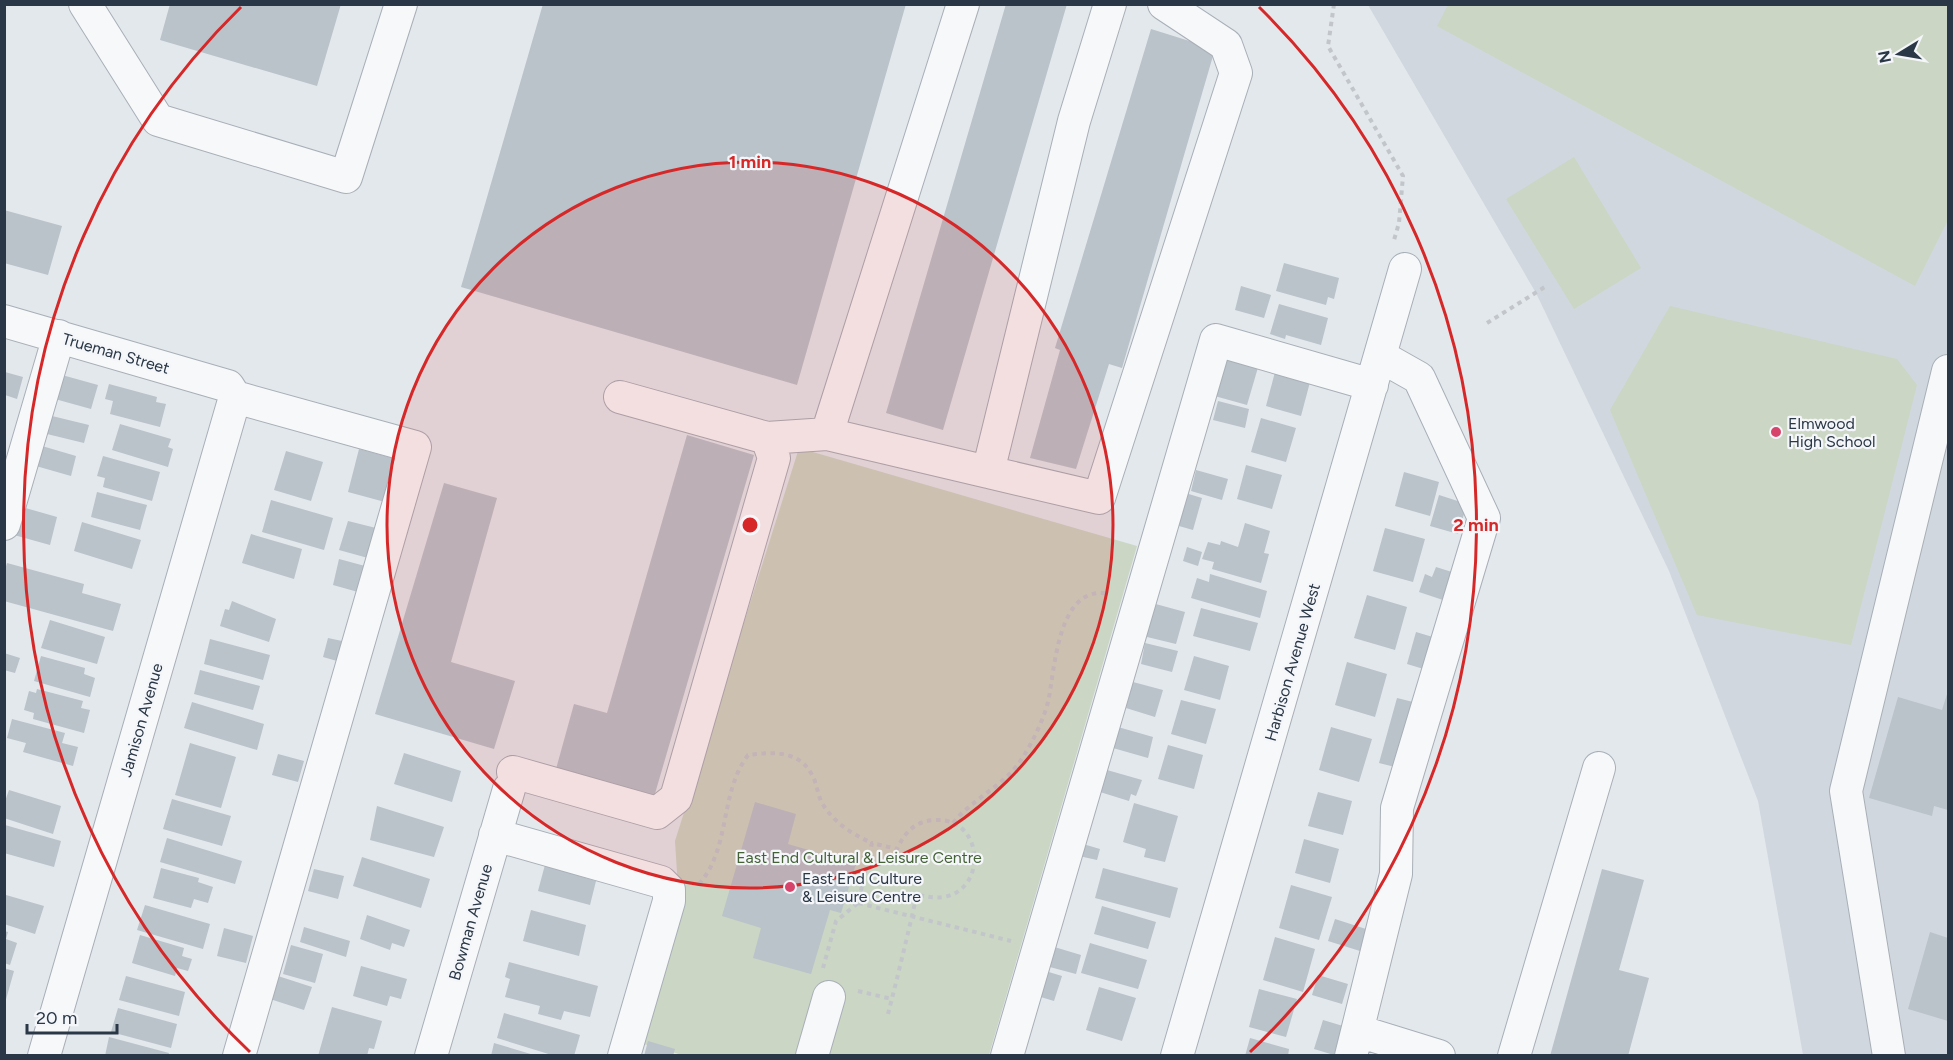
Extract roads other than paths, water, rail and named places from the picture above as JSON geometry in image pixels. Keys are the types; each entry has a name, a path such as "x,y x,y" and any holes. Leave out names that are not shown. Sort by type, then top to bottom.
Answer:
{"street":[{"path":"85,4 158,120 346,177 402,4"},
{"path":"827,434 963,4"},
{"path":"988,472 1074,121 1110,4"},
{"path":"620,397 767,438 827,434 1099,498 1236,73 1226,45 1164,4"},
{"name":"Harbison Avenue West","path":"1178,1056 1376,371 1399,257"},
{"name":"Trueman Street","path":"4,321 415,447 239,1056"},
{"path":"4,524 59,336"},
{"path":"1007,1056 1216,340 1419,378 1484,518 1397,808 1396,874 1355,1043 1439,1056"},
{"path":"1889,1056 1846,791 1948,370"},
{"name":"Jamison Avenue","path":"44,1056 232,391"},
{"name":"Bowman Avenue","path":"431,1056 511,781 657,813 676,798 774,458 767,438"},
{"path":"1514,1056 1599,768"},
{"path":"495,835 661,882 669,890 669,902 624,1056"},
{"path":"812,1056 826,984"}],"place":[{"name":"Elmwood High School","path":"1776,432"},
{"name":"East End Culture & Leisure Centre","path":"790,887"}],"park label":[{"name":"East End Cultural & Leisure Centre","path":"859,857"}]}
